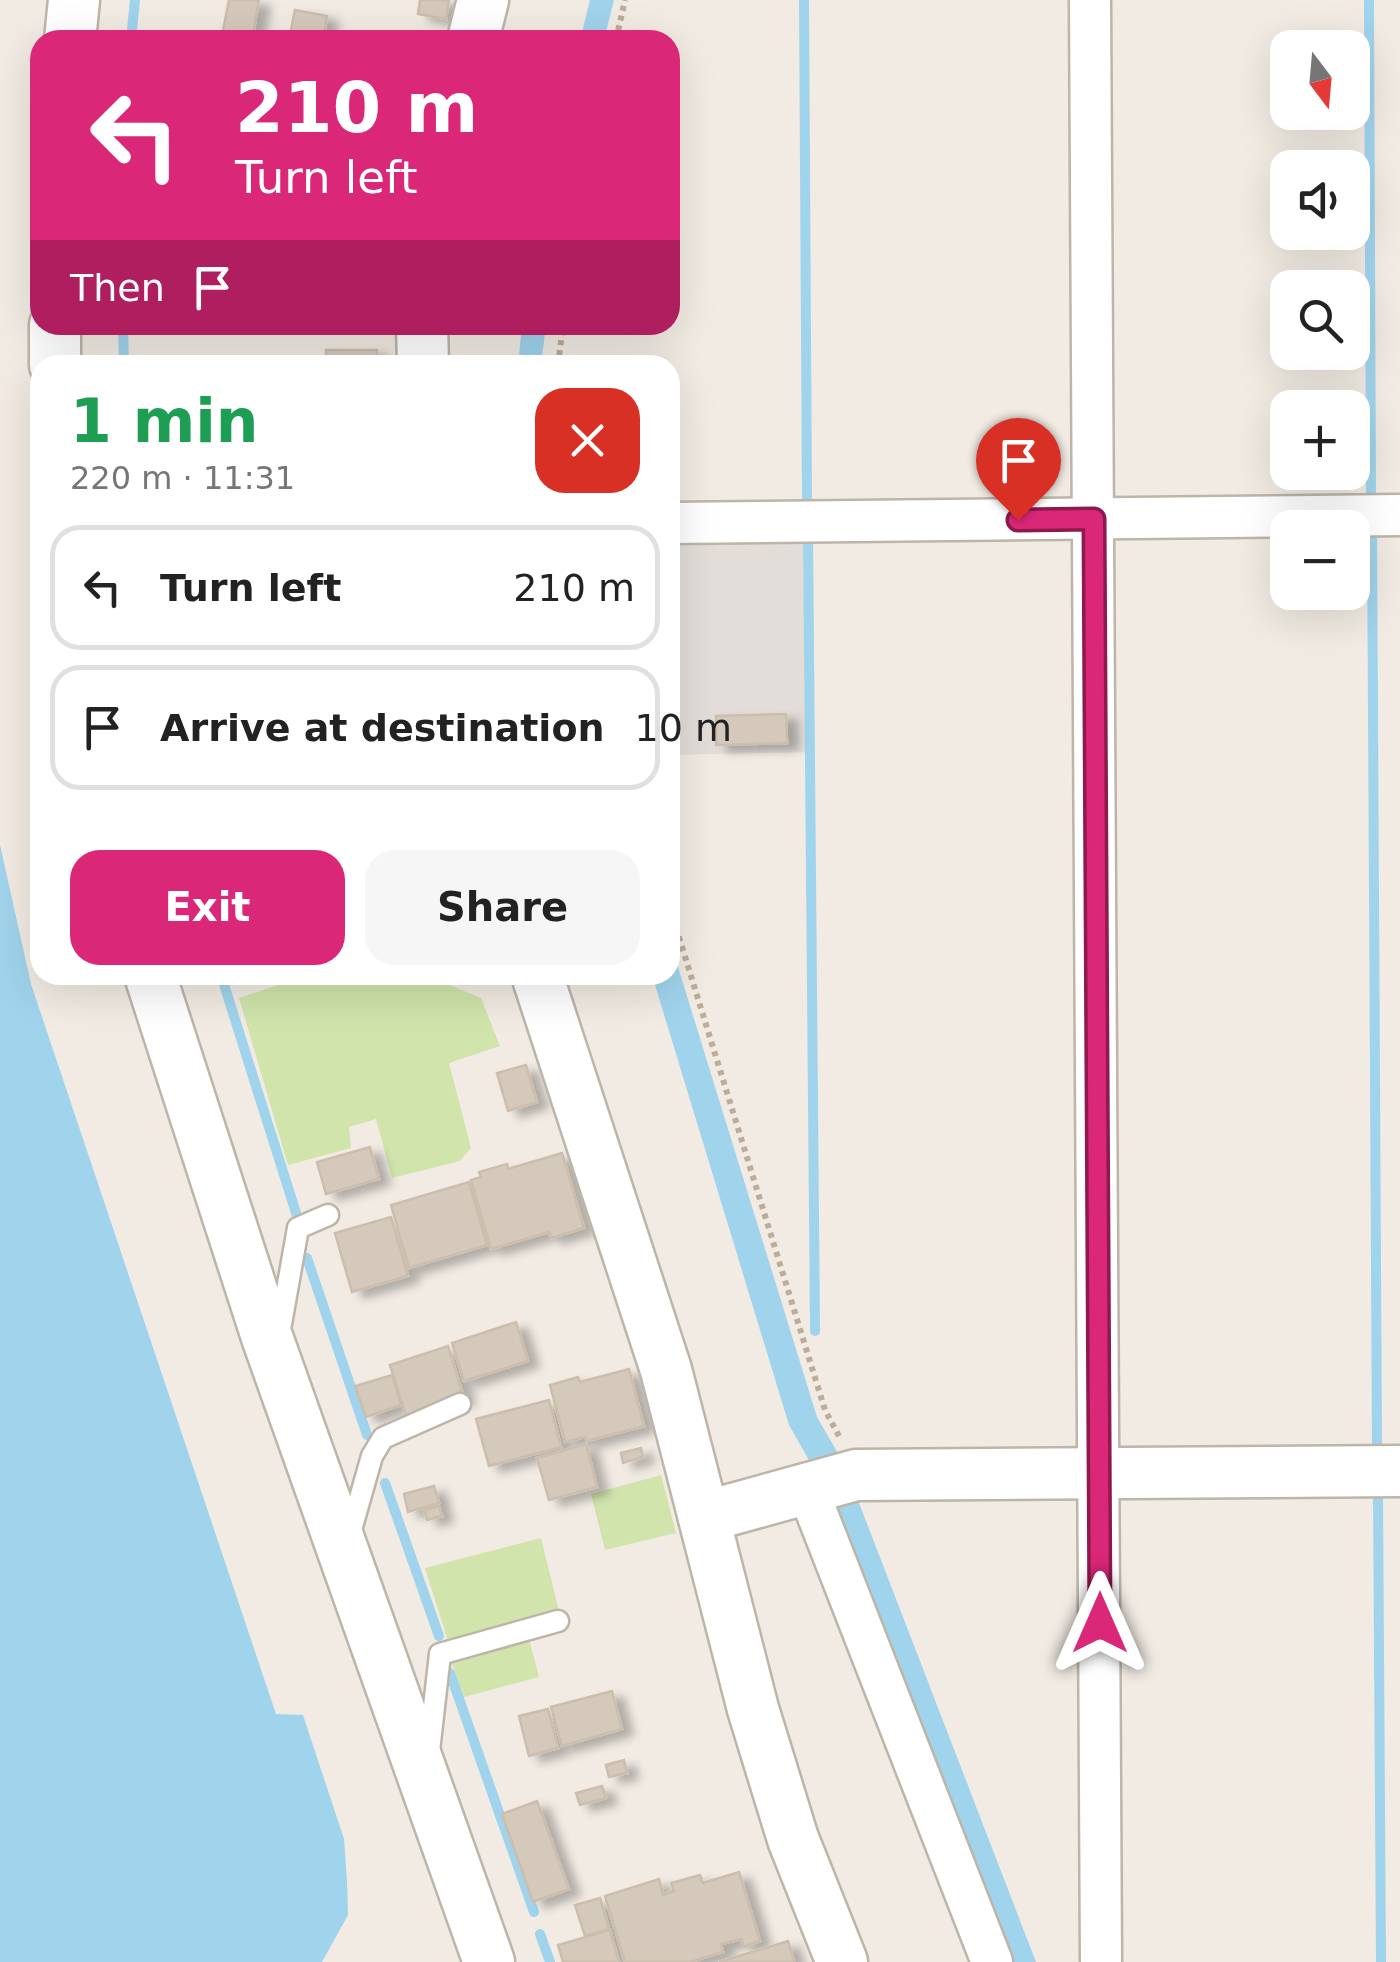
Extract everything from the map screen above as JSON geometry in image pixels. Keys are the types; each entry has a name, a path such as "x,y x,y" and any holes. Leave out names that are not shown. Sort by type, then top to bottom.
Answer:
{"street":[{"path":"71,30 74,0"},
{"path":"476,30 483,0"},
{"path":"1090,0 1102,1962"},
{"path":"680,523 1400,515"},
{"path":"153,985 267,1336 489,1962"},
{"path":"540,985 666,1370 758,1728 793,1839 842,1962"},
{"path":"704,1517 834,1481 1100,1473 1400,1471"},
{"path":"834,1481 992,1962"}],"lane":[{"path":"267,1336 282,1324 298,1228 328,1215"},
{"path":"342,1547 352,1532 372,1456 384,1438 460,1404"},
{"path":"426,1783 440,1654 558,1622"}],"path":[{"path":"618,30 625,0"},
{"path":"680,940 825,1410 834,1481"}],"shaded area":[{"path":"808,534 811,752 680,755 680,536"}],"green space":[{"path":"278,985 449,985 481,998 500,1046 449,1063 471,1148 460,1161 392,1178 376,1119 349,1127 351,1148 288,1165 239,998"},
{"path":"661,1475 676,1533 605,1550 591,1494"},
{"path":"541,1538 559,1611 448,1641 425,1568"},
{"path":"529,1639 539,1677 464,1697 451,1661"}],"water":[{"path":"590,0 614,0 606,30 582,30"},
{"path":"521,335 545,335 542,355 519,355"},
{"path":"0,845 30,985 276,1714 303,1715 344,1839 348,1915 322,1962 0,1962"},
{"path":"680,973 817,1417 844,1464 1036,1962 1006,1962 814,1469 789,1425 655,985 680,985"}],"building":[{"path":"229,0 259,0 254,30 223,30"},
{"path":"420,0 449,0 446,19 418,14"},
{"path":"295,10 327,16 325,30 291,30"},
{"path":"326,350 377,350 377,355 326,355"},
{"path":"786,714 787,743 716,745 716,716"},
{"path":"526,1065 537,1102 508,1111 497,1073"},
{"path":"370,1147 379,1179 326,1194 317,1162"},
{"path":"562,1153 584,1228 551,1238 549,1232 491,1249 471,1180 481,1177 479,1172 507,1164 508,1169"},
{"path":"469,1182 487,1245 409,1268 391,1205"},
{"path":"391,1217 408,1276 352,1292 335,1233"},
{"path":"516,1322 528,1361 464,1381 452,1343"},
{"path":"448,1346 464,1398 406,1416 390,1365"},
{"path":"629,1369 644,1426 587,1441 585,1437 565,1442 550,1385 578,1377 580,1382"},
{"path":"392,1375 401,1405 366,1417 355,1386"},
{"path":"549,1400 561,1447 489,1466 476,1419"},
{"path":"586,1444 597,1487 549,1500 537,1458"},
{"path":"641,1448 643,1457 623,1463 621,1453"},
{"path":"434,1486 439,1503 408,1512 404,1494"},
{"path":"439,1506 442,1516 427,1520 424,1510"},
{"path":"612,1691 622,1729 562,1746 551,1707"},
{"path":"548,1709 558,1748 529,1756 519,1716"},
{"path":"624,1760 627,1773 609,1777 606,1765"},
{"path":"602,1786 606,1798 580,1805 576,1793"},
{"path":"537,1801 569,1889 533,1902 502,1814"},
{"path":"739,1872 760,1941 744,1947 741,1939 721,1944 723,1952 690,1962 625,1962 605,1896 659,1879 663,1895 674,1891 671,1883 700,1875 703,1883"},
{"path":"600,1898 609,1929 585,1936 575,1905"},
{"path":"610,1930 619,1962 563,1962 558,1945"},
{"path":"788,1941 794,1962 719,1962"}],"waterway":[{"path":"132,30 135,0"},
{"path":"804,0 807,501"},
{"path":"1369,0 1371,500"},
{"path":"123,335 124,355"},
{"path":"1372,528 1377,1449"},
{"path":"808,534 815,1331"},
{"path":"224,985 296,1213"},
{"path":"307,1258 367,1435"},
{"path":"385,1483 439,1636"},
{"path":"1378,1495 1381,1962"},
{"path":"450,1673 534,1912"},
{"path":"540,1934 550,1962"}],"route":[{"path":"1018,520 1094,519 1100,1623"}]}
